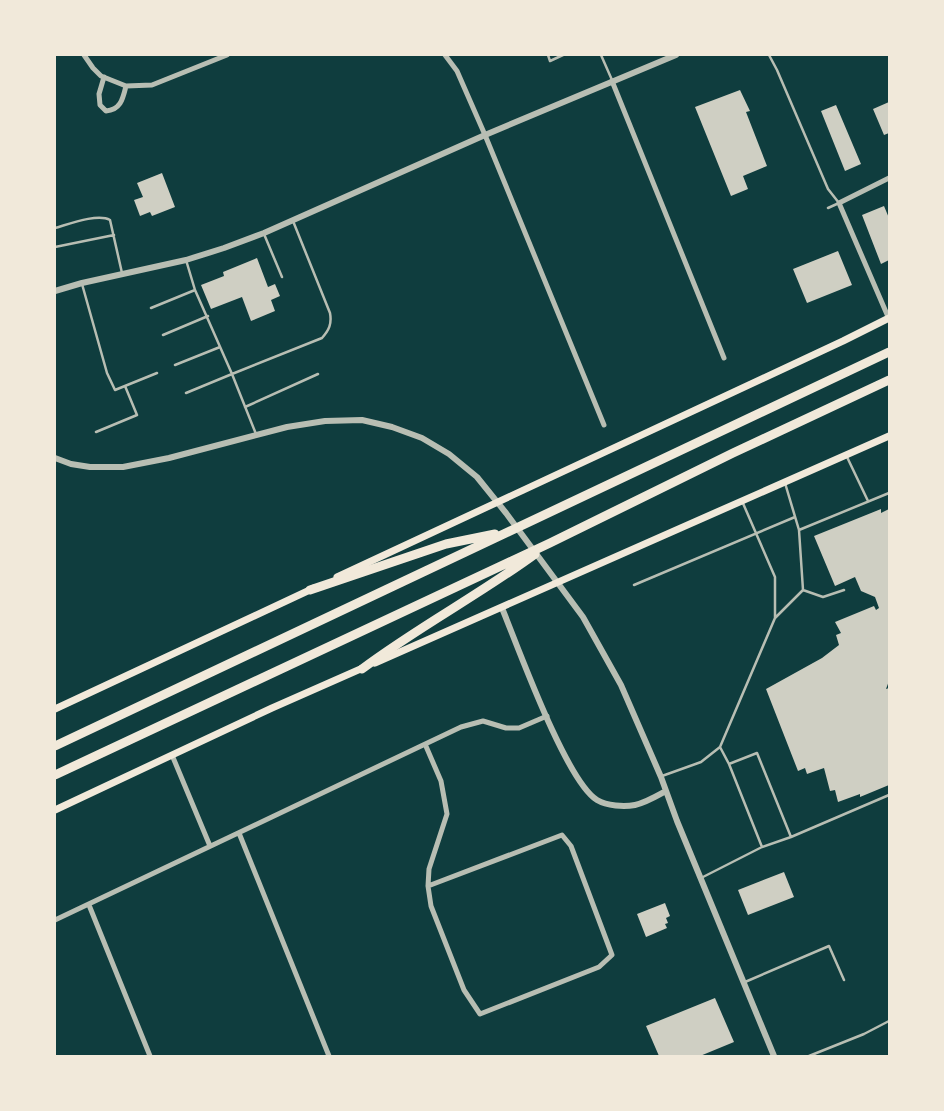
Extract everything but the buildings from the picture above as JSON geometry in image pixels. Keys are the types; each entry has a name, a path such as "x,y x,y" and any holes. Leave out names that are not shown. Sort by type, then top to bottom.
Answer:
{"highway":[{"path":"55,746 889,352"},
{"path":"55,775 550,543 733,453 889,380"},
{"path":"310,590 446,544 510,531"},
{"path":"362,669 393,646 514,570 550,543"}],"main road":[{"path":"55,709 889,319"},
{"path":"55,810 272,708 889,436"}],"street":[{"path":"84,55 93,68 104,77 126,86 152,85 224,56"},
{"path":"445,55 457,71 485,135 604,426"},
{"path":"55,291 82,283 186,260 264,233 485,135 676,55"},
{"path":"104,77 99,94 100,105 106,111 116,108 120,104 126,86"},
{"path":"612,81 724,358"},
{"path":"889,178 839,203 889,319"},
{"path":"55,458 90,468 123,467 169,458 287,427 325,421 362,420 392,427 422,438 449,454 477,477 517,527 583,617 621,686 661,777 700,879 774,1056"},
{"path":"502,608 547,716 573,772 584,789 598,801 616,805 635,805 666,791"},
{"path":"55,920 461,727 483,721 506,728 519,728 547,716"},
{"path":"425,744 441,782 447,814 429,869 428,886 431,906 464,990 480,1014 599,967 612,955 571,846 562,835 428,886"},
{"path":"172,755 210,846"},
{"path":"239,833 329,1056"},
{"path":"89,905 150,1056"}],"lane":[{"path":"548,55 550,61 563,55"},
{"path":"601,55 612,81"},
{"path":"769,55 828,189 839,203 828,208"},
{"path":"55,228 105,217 110,220 122,274"},
{"path":"186,393 322,338 328,331 331,321 330,313 292,220"},
{"path":"264,233 282,278"},
{"path":"55,247 114,235"},
{"path":"186,260 195,290 208,316 257,435"},
{"path":"82,283 107,374 115,390 157,373"},
{"path":"151,308 195,290"},
{"path":"163,335 208,316"},
{"path":"175,365 220,347"},
{"path":"245,407 318,374"},
{"path":"96,432 137,415 125,386"},
{"path":"846,454 868,501"},
{"path":"661,777 701,762 720,747 775,618 803,590 799,530 784,481"},
{"path":"799,530 889,493"},
{"path":"741,500 775,577 775,618"},
{"path":"634,585 795,517"},
{"path":"803,590 823,597 844,590"},
{"path":"720,747 729,764 762,847"},
{"path":"729,764 757,753 791,837"},
{"path":"700,879 762,847 791,837 889,795"},
{"path":"743,982 829,946 844,980"},
{"path":"809,1056 864,1034 889,1021"}]}
